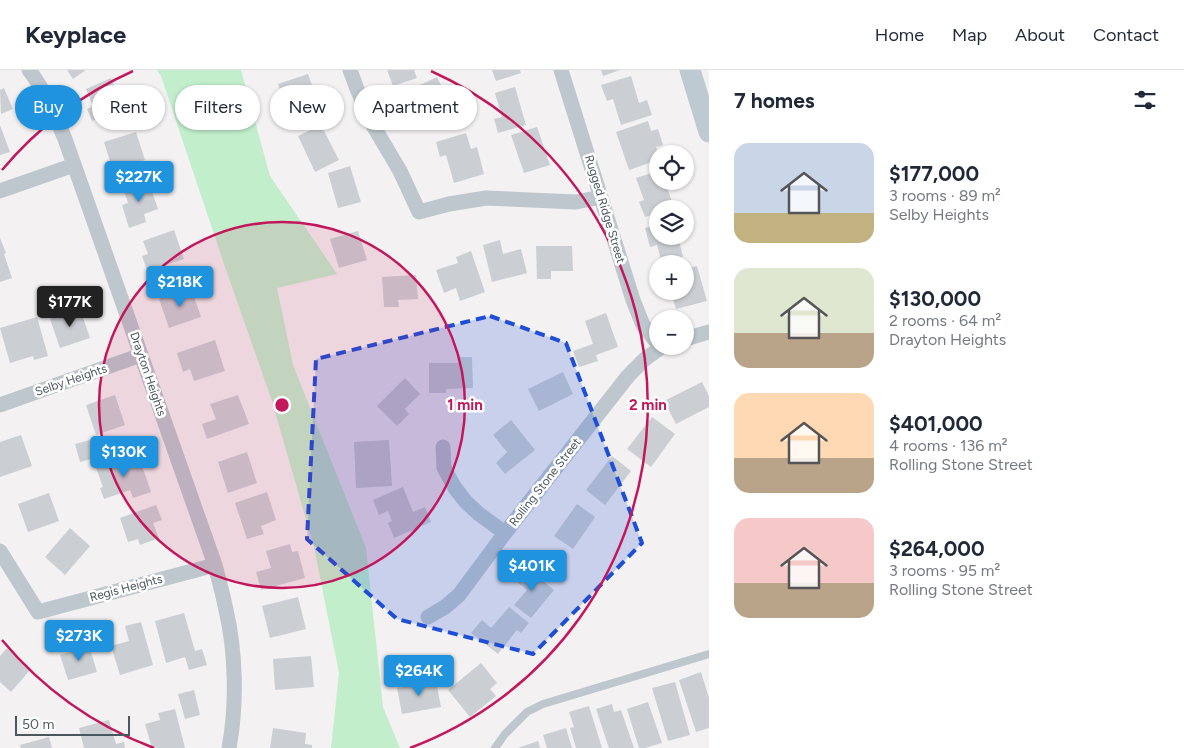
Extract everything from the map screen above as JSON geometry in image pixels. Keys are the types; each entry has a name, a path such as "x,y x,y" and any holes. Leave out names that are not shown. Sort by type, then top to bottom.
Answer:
{"main road":[{"path":"690,70 709,132"}],"street":[{"name":"Drayton Heights","path":"29,70 51,106 65,139 215,565 227,611 233,653 234,695 229,748"},
{"path":"350,70 374,126 400,171 419,212 486,198 576,202 601,197"},
{"name":"Rugged Ridge Street","path":"561,70 639,316 649,332"},
{"path":"0,191 74,165"},
{"path":"694,336 709,332"},
{"name":"Rolling Stone Street","path":"428,617 444,608 458,595 628,376 650,355"},
{"name":"Selby Heights","path":"0,405 141,356"},
{"path":"442,448 444,468 455,488 479,514 505,533"},
{"name":"Regis Heights","path":"0,551 38,612 215,565"}],"lane":[{"path":"494,748 527,712 543,704 709,654"}],"highlighted area":[{"path":"490,316 566,343 642,543 533,654 397,619 307,539 316,359"}],"green space":[{"path":"157,70 241,70 245,85 175,85 175,118 161,76"},
{"path":"179,130 257,130 270,176 337,274 277,288 293,365 366,548 383,707 400,748 331,748 339,673 314,547 271,398"}],"building":[{"path":"67,70 86,70 73,79"},
{"path":"387,70 414,70 417,78 393,85"},
{"path":"492,70 520,70 521,73 496,81"},
{"path":"601,70 620,70 603,76"},
{"path":"308,74 312,85 278,85"},
{"path":"631,76 639,103 647,100 652,115 621,125 613,99 607,101 601,85"},
{"path":"437,77 441,85 420,85"},
{"path":"111,78 114,85 95,85"},
{"path":"92,86 92,104 86,89"},
{"path":"515,87 526,125 498,133 494,119 502,117 495,93"},
{"path":"4,88 13,109 1,114 0,90"},
{"path":"92,106 92,121 87,109"},
{"path":"648,121 651,131 658,129 663,145 649,145 649,163 629,170 616,132"},
{"path":"0,125 10,152 0,155"},
{"path":"537,127 550,165 524,173 511,135"},
{"path":"311,130 324,130 339,160 315,172 298,136"},
{"path":"136,132 145,160 113,171 104,142"},
{"path":"466,133 471,149 477,147 484,174 454,183 446,155 440,157 436,142"},
{"path":"350,166 361,202 338,208 328,173"},
{"path":"649,174 649,190 668,190 671,200 649,200 649,216 645,217 639,202 644,200 636,178"},
{"path":"148,180 158,209 144,214 146,222 129,228 122,205 128,203 123,188"},
{"path":"649,227 649,243 645,228"},
{"path":"174,230 184,259 163,266 165,273 150,279 142,256 148,254 143,241"},
{"path":"358,231 367,260 339,268 330,239"},
{"path":"0,238 12,278 0,282"},
{"path":"500,240 503,254 521,249 527,273 492,282 483,245"},
{"path":"657,245 680,245 683,255 660,255"},
{"path":"536,246 572,246 573,271 551,271 551,279 537,279"},
{"path":"471,251 485,292 460,301 456,288 444,293 436,270 458,263 456,257"},
{"path":"697,266 707,301 676,309 673,300 694,300 694,267"},
{"path":"416,275 418,299 398,300 399,307 384,307 382,277"},
{"path":"191,288 201,317 169,328 159,299"},
{"path":"80,309 90,338 60,348 50,319"},
{"path":"606,313 618,347 596,355 598,361 579,367 573,351 593,344 585,321"},
{"path":"37,317 48,356 34,360 33,356 10,363 0,328"},
{"path":"215,340 225,371 194,381 190,369 183,372 177,353"},
{"path":"459,357 472,357 473,388 446,389 446,393 429,393 429,363 459,363"},
{"path":"563,372 573,394 539,411 528,389"},
{"path":"405,378 420,394 405,409 409,414 397,426 377,406"},
{"path":"702,382 709,396 709,407 676,424 664,401"},
{"path":"115,395 125,425 96,435 86,405"},
{"path":"238,395 249,424 207,439 202,424 216,419 210,404"},
{"path":"652,417 675,434 651,467 627,449"},
{"path":"511,420 535,450 505,474 496,463 507,452 493,435"},
{"path":"21,435 32,466 0,477 0,442"},
{"path":"90,440 95,458 80,462 75,444"},
{"path":"389,440 392,486 356,488 354,442"},
{"path":"247,452 257,483 228,493 218,462"},
{"path":"138,454 151,492 133,498 130,490 104,499 100,488 103,487 96,468"},
{"path":"612,456 631,471 605,505 586,490"},
{"path":"403,487 413,512 425,507 431,522 394,538 388,523 392,521 388,511 379,515 373,500"},
{"path":"267,492 276,520 261,526 264,534 247,539 235,503"},
{"path":"49,493 59,521 28,532 18,504"},
{"path":"577,504 595,517 573,549 554,536"},
{"path":"156,505 162,520 153,523 159,538 140,545 138,539 128,542 120,518"},
{"path":"70,528 90,546 65,575 45,557"},
{"path":"290,544 292,552 298,551 305,578 261,590 256,572 271,568 266,551"},
{"path":"523,565 554,590 531,618 514,605 527,590 513,579"},
{"path":"298,597 306,629 270,638 262,606"},
{"path":"509,607 529,623 521,633 517,630 498,654 471,633 482,620 491,628"},
{"path":"184,613 195,651 202,649 207,665 189,670 185,657 166,663 155,621"},
{"path":"141,622 153,665 120,675 111,646 129,641 125,626"},
{"path":"88,642 97,672 68,680 60,655 80,649 79,645"},
{"path":"7,648 31,669 11,692 0,682 0,656"},
{"path":"311,656 314,687 275,690 273,659"},
{"path":"481,663 497,683 490,689 496,696 470,717 448,690"},
{"path":"701,672 709,698 709,728 696,732 679,680"},
{"path":"436,681 441,707 402,714 397,688"},
{"path":"675,682 690,735 668,741 652,688"},
{"path":"194,690 200,715 185,719 178,694"},
{"path":"648,702 662,743 639,748 627,709"},
{"path":"612,704 614,712 621,710 634,748 609,748 596,709"},
{"path":"589,706 602,748 576,748 570,728 574,727 569,712"},
{"path":"175,709 185,748 152,748 145,724 160,720 158,713"},
{"path":"109,720 116,744 124,742 125,748 84,748 79,728"},
{"path":"273,728 306,733 305,744 312,745 312,748 270,748"},
{"path":"566,728 572,748 547,748 543,735"},
{"path":"49,737 52,748 21,748 20,745"},
{"path":"538,741 540,748 518,748"}]}
